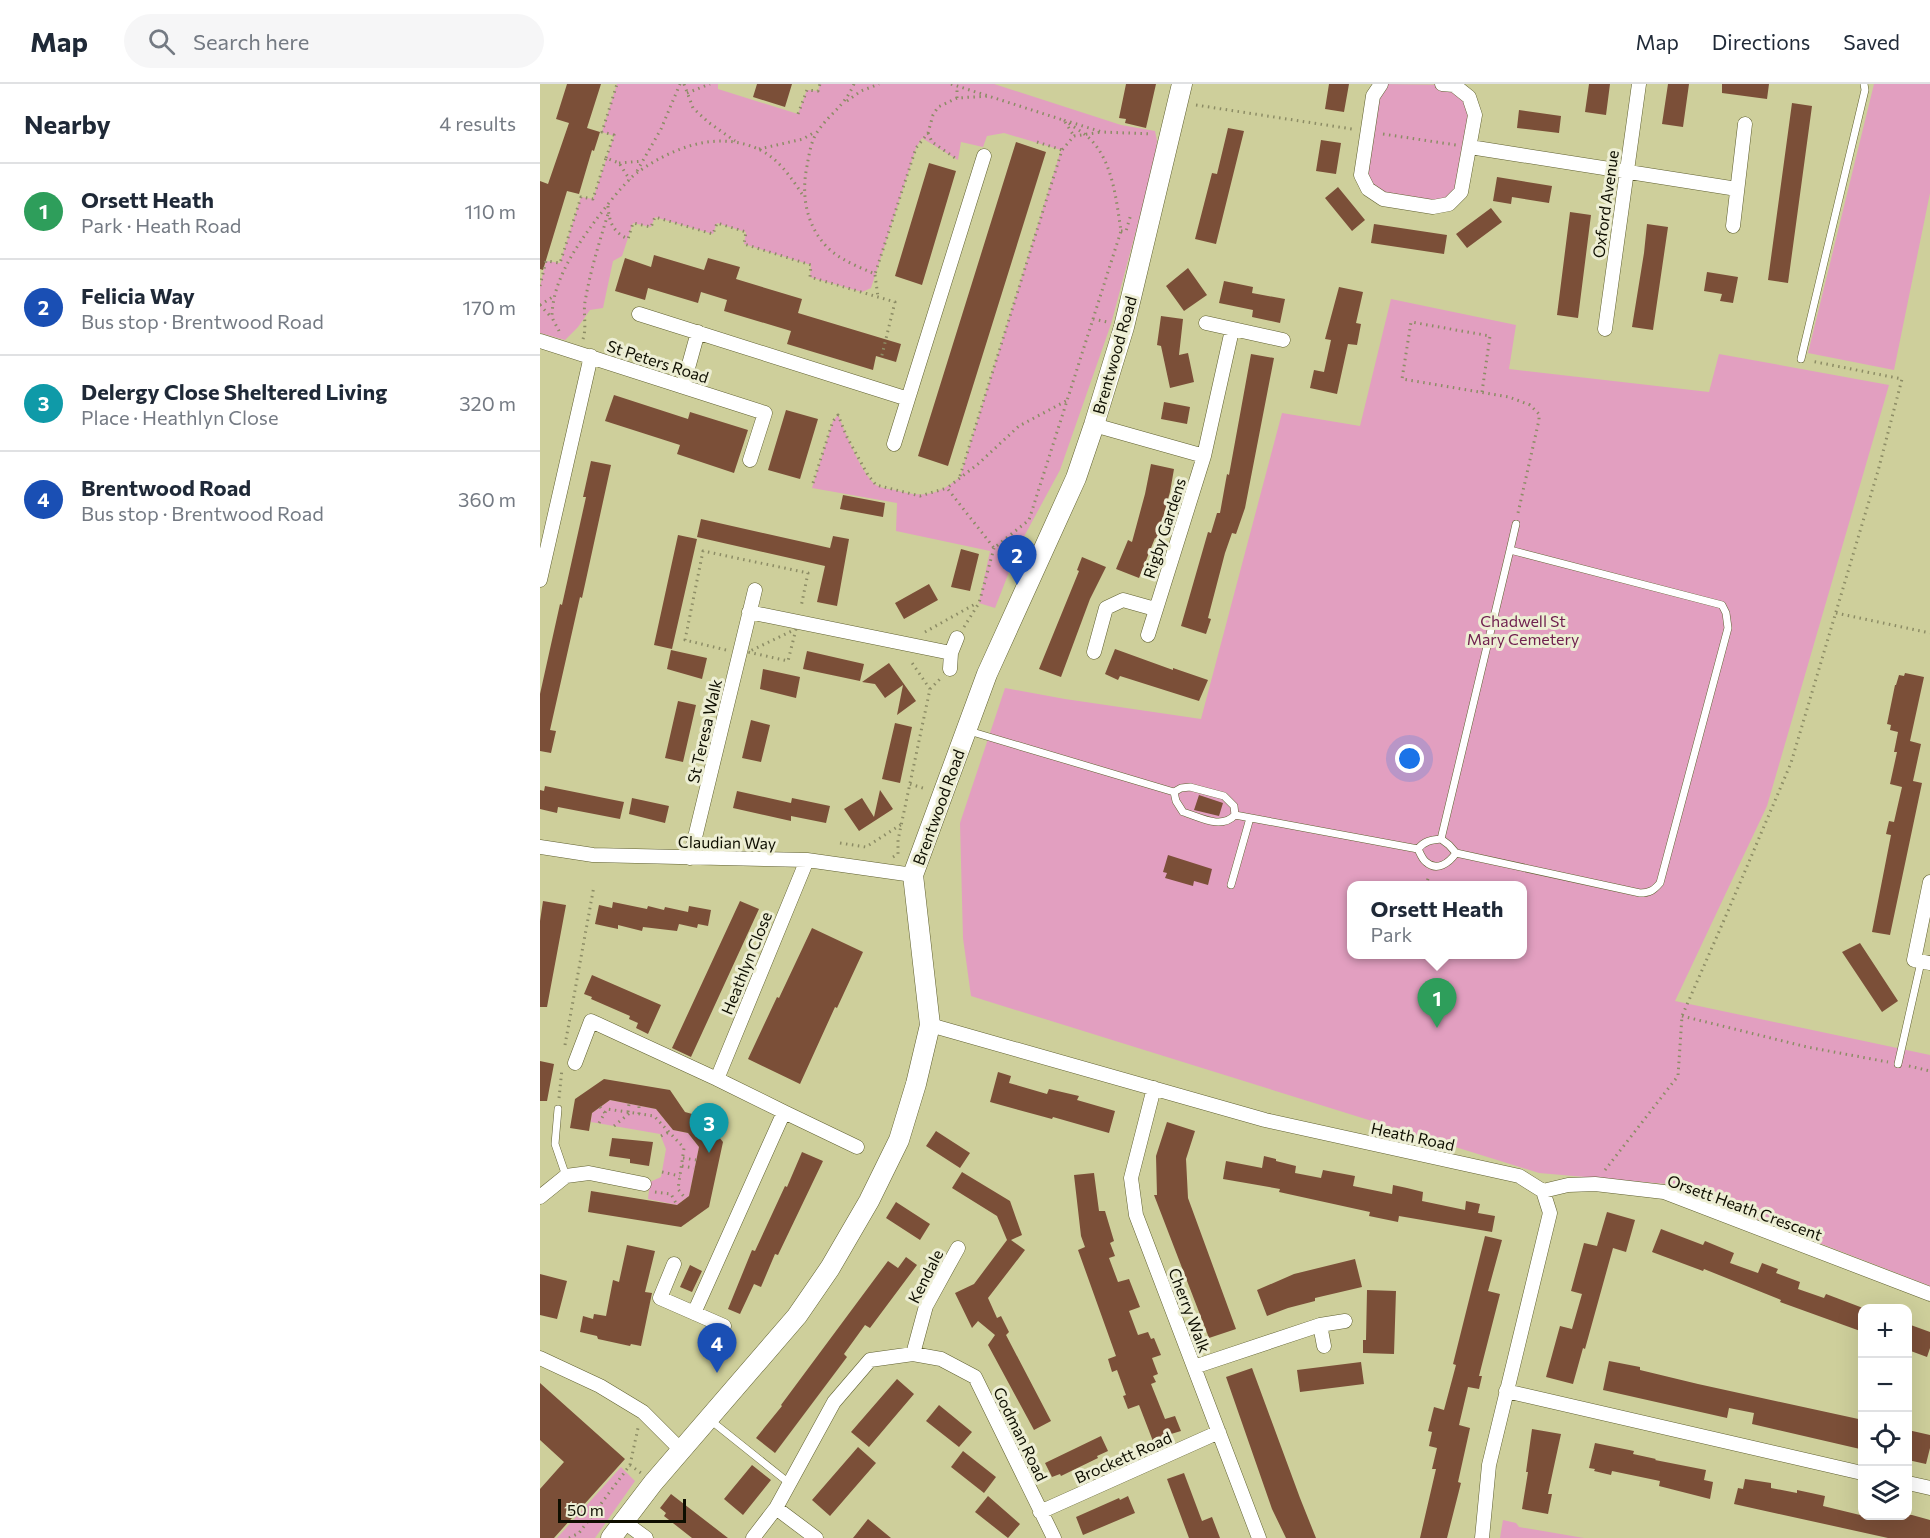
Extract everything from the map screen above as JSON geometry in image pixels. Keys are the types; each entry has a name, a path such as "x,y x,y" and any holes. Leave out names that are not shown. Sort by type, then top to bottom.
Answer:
{"street":[{"path":"1382,84 1373,96 1361,175 1368,189 1383,200 1433,207 1449,204 1461,192 1475,115 1469,97 1454,85 1442,84"},
{"name":"Oxford Avenue","path":"1605,329 1639,84"},
{"name":"Brentwood Road","path":"610,1538 653,1483 797,1316 830,1268 869,1202 899,1140 916,1084 930,1025 913,875 987,674 1076,478 1124,327 1179,93"},
{"path":"1733,226 1745,124"},
{"path":"1470,147 1737,189"},
{"path":"894,444 984,156"},
{"path":"639,314 908,399"},
{"path":"1206,323 1283,340"},
{"name":"Rigby Gardens","path":"1148,635 1204,456 1233,330"},
{"path":"682,386 698,332"},
{"name":"St Peters Road","path":"540,341 765,413 750,460"},
{"path":"540,580 591,356"},
{"path":"1094,425 1204,456"},
{"name":"St Teresa Walk","path":"690,858 744,653 749,612 755,590"},
{"path":"1094,652 1106,608 1123,600 1155,609"},
{"path":"749,612 905,648 951,653"},
{"path":"950,669 951,653 957,638"},
{"name":"Claudian Way","path":"540,847 593,855 807,860 913,875"},
{"name":"Heathlyn Close","path":"717,1078 807,860"},
{"path":"1922,962 1930,882"},
{"path":"569,1063 591,1021 717,1078 857,1147"},
{"name":"Heath Road","path":"930,1025 1265,1120 1519,1176 1543,1191"},
{"name":"Cherry Walk","path":"1154,1088 1131,1178 1136,1215 1259,1538"},
{"path":"694,1313 784,1112"},
{"path":"540,1197 566,1176 589,1173 646,1187"},
{"name":"Orsett Heath Crescent","path":"1543,1191 1568,1185 1595,1184 1664,1192 1930,1294"},
{"path":"1482,1538 1489,1465 1550,1213 1543,1191"},
{"name":"Kendale","path":"913,1354 926,1306 958,1248"},
{"path":"674,1264 660,1298 724,1326"},
{"path":"1194,1367 1320,1325 1345,1321"},
{"path":"1320,1325 1324,1346"},
{"name":"Godman Road","path":"753,1538 776,1508 834,1402 870,1360 913,1354 941,1359 975,1377 1054,1538"},
{"path":"540,1358 600,1386 643,1412 682,1450"},
{"path":"1506,1391 1858,1472"},
{"name":"Brockett Road","path":"1040,1512 1219,1432"},
{"path":"1912,1484 1930,1488"},
{"path":"776,1508 816,1538"},
{"path":"623,1521 646,1538"}],"lane":[{"path":"1801,359 1865,90 1864,84"},
{"path":"1441,839 1516,524"},
{"path":"1418,849 1430,840 1441,839 1456,853 1640,893 1654,890 1660,883 1728,628 1726,613 1722,605 1711,601 1510,550"},
{"path":"967,730 1174,792 1190,787 1224,795 1234,806 1235,815 1231,820 1221,824 1183,812 1176,801 1174,792"},
{"path":"1235,815 1418,849"},
{"path":"1231,885 1250,818"},
{"path":"1418,849 1425,862 1440,866 1449,863 1456,853"},
{"path":"1898,1064 1922,962"},
{"path":"558,1109 555,1144 566,1176"},
{"path":"709,1419 789,1483"}],"path":[{"path":"540,286 546,261 560,263 581,197 593,199 614,135 602,132 616,84"},
{"path":"682,84 693,108 736,142"},
{"path":"552,318 555,296 562,273 608,206 636,173 661,129 682,84"},
{"path":"687,93 710,84"},
{"path":"798,114 807,90 818,91 820,84"},
{"path":"759,149 803,139 817,131 843,103 854,84"},
{"path":"843,103 861,91 879,84"},
{"path":"951,84 1102,132"},
{"path":"957,86 957,98"},
{"path":"1179,93 1368,131 1470,147"},
{"path":"878,297 875,274 916,148 928,133 933,115 938,107 957,98 990,96"},
{"path":"957,638 979,603 994,548 1029,520 1121,231 1115,188 1109,172 1098,151 1085,135 1064,120"},
{"path":"1064,120 1074,136"},
{"path":"803,196 808,159 817,131"},
{"path":"960,477 1062,150 1074,136 1102,132 1157,134"},
{"path":"928,133 932,142 958,160"},
{"path":"636,173 683,147 702,142 736,142 759,149 791,178 803,196 812,225 827,247 848,261 875,274"},
{"path":"1036,142 1062,150"},
{"path":"606,158 619,163 643,161"},
{"path":"619,163 630,180"},
{"path":"608,206 612,226 620,235 628,239 633,223 651,227 654,217 713,234 717,223 746,232 744,244 811,265 810,277 895,302 881,359"},
{"path":"582,345 586,331 584,310 591,270 609,213"},
{"path":"555,296 540,305 552,318 560,333"},
{"path":"1093,319 1111,324"},
{"path":"1482,392 1491,336 1411,322 1402,379 1509,397 1530,405 1539,414 1516,524"},
{"path":"1595,1184 1678,1076 1682,1016 1791,763 1878,471 1902,379 1801,359"},
{"path":"813,483 833,421 838,415 846,437 876,485 920,496 947,488 1020,426 1066,401"},
{"path":"947,488 994,548"},
{"path":"744,653 796,629 788,661 744,653 685,640 703,550 808,573 797,622"},
{"path":"883,871 885,860 898,854 930,689 905,648 979,603"},
{"path":"1836,613 1930,633"},
{"path":"910,784 934,791"},
{"path":"840,843 866,847 902,824"},
{"path":"564,1054 594,886"},
{"path":"1682,1016 1807,1047 1930,1071"},
{"path":"558,1109 569,1063"},
{"path":"605,1103 611,1109"},
{"path":"614,1126 629,1112 629,1104"},
{"path":"639,1106 639,1114"},
{"path":"600,1107 604,1113"},
{"path":"598,1123 607,1108 654,1116 684,1148 678,1189 671,1194"},
{"path":"661,1136 669,1132"},
{"path":"683,1158 696,1160"},
{"path":"682,1166 694,1168"},
{"path":"662,1172 680,1176"},
{"path":"646,1187 671,1194 677,1205"},
{"path":"678,1189 685,1198"},
{"path":"569,1538 579,1533 630,1465 638,1426"},
{"path":"630,1465 653,1483"}],"green space":[{"path":"617,84 718,84 718,89 798,114 807,90 818,91 820,84 994,84 1121,125 1155,131 1157,141 1155,160 1111,324 1060,470 1020,544 995,608 979,603 990,551 896,531 897,503 812,488 833,421 838,415 865,473 878,486 913,494 929,494 944,488 960,477 1061,150 1004,133 987,136 983,147 961,142 958,160 922,138 916,148 871,288 862,292 810,277 811,265 744,244 746,232 717,223 713,234 655,217 651,227 633,223 622,256 613,261 603,308 590,310 565,340 540,333 540,286 546,261 560,263 581,197 593,199 614,136 602,132"},
{"path":"1381,84 1454,85 1475,115 1461,192 1449,204 1383,199 1361,175"},
{"path":"1874,84 1930,84 1930,193 1894,370 1808,353"},
{"name":"Chadwell St Mary Cemetery","path":"1391,299 1516,325 1509,369 1709,392 1719,354 1889,385 1767,806 1675,1001 1930,1055 1930,1286 1667,1184 1539,1173 971,996 963,938 960,823 1005,688 1201,719 1282,413 1360,426"},
{"path":"610,1100 656,1109 673,1130 688,1133 699,1147 689,1196 677,1205 648,1199 650,1182 661,1177 666,1149 660,1134 591,1122 592,1113"},
{"path":"621,1467 635,1481 595,1538 557,1538"},
{"path":"1503,1520 1516,1523 1519,1527 1584,1538 1500,1538"}],"building":[{"path":"567,84 601,84 587,128 600,132 594,151 592,150 579,194 567,191 543,270 540,269 540,181 548,184 569,123 556,119"},
{"path":"757,84 792,84 785,107 753,97"},
{"path":"1126,84 1156,84 1146,128 1125,123 1126,119 1119,118"},
{"path":"1329,84 1349,84 1344,112 1325,109"},
{"path":"1589,84 1610,84 1606,115 1585,112"},
{"path":"1668,84 1689,84 1683,127 1662,124"},
{"path":"1722,84 1769,84 1767,99 1722,93"},
{"path":"1792,103 1812,106 1788,283 1768,280"},
{"path":"1519,110 1561,116 1559,133 1517,128"},
{"path":"1228,128 1244,131 1216,244 1195,239 1212,173 1217,174"},
{"path":"1321,140 1341,143 1336,174 1316,171"},
{"path":"1016,142 1046,152 948,466 918,456"},
{"path":"929,163 956,171 922,285 895,276"},
{"path":"1497,177 1552,186 1549,203 1512,197 1511,204 1493,201"},
{"path":"1338,187 1365,220 1352,231 1325,198"},
{"path":"1491,208 1502,222 1467,248 1456,234"},
{"path":"1570,212 1591,215 1578,318 1557,315"},
{"path":"1374,224 1447,235 1444,254 1371,243"},
{"path":"1647,224 1668,227 1653,330 1632,327"},
{"path":"654,255 704,270 708,258 740,267 736,279 802,299 798,313 901,344 896,362 876,356 873,370 787,344 791,331 724,311 727,300 701,292 698,303 648,288 645,300 615,291 625,258 651,267"},
{"path":"1188,268 1207,295 1184,311 1166,286"},
{"path":"1707,272 1738,277 1733,303 1720,301 1722,294 1704,291"},
{"path":"1224,281 1253,287 1252,293 1285,299 1280,323 1252,317 1253,310 1219,303"},
{"path":"1339,287 1363,292 1356,323 1361,324 1357,345 1348,344 1337,394 1310,388 1314,370 1324,372 1331,340 1325,339"},
{"path":"1161,316 1183,319 1179,355 1188,353 1194,382 1170,388 1161,346 1157,345"},
{"path":"1251,354 1274,358 1245,508 1236,534 1232,533 1225,553 1206,634 1181,626 1208,532 1211,533 1217,513 1220,513"},
{"path":"614,395 688,419 690,412 748,430 734,473 677,454 680,445 605,421"},
{"path":"1164,402 1190,407 1187,424 1161,419"},
{"path":"786,410 818,419 800,479 768,470"},
{"path":"591,461 611,465 550,730 556,731 551,753 540,751 540,694 586,497 583,497"},
{"path":"1151,464 1174,469 1157,539 1155,538 1139,578 1116,569 1128,540 1132,542"},
{"path":"843,495 885,503 883,517 840,509"},
{"path":"701,519 830,548 833,536 849,539 837,606 817,602 825,566 697,537"},
{"path":"678,535 697,539 672,649 654,645"},
{"path":"961,549 979,554 970,591 951,587"},
{"path":"1082,557 1106,567 1090,599 1061,677 1039,669 1079,571 1077,570"},
{"path":"929,584 938,600 904,619 895,603"},
{"path":"1115,649 1208,680 1199,701 1120,676 1118,680 1105,674"},
{"path":"671,650 707,658 702,679 667,669"},
{"path":"807,651 864,664 860,681 803,669"},
{"path":"889,663 916,701 897,715 903,685 885,698 875,684 862,682"},
{"path":"763,669 800,677 796,698 760,689"},
{"path":"1905,673 1924,677 1910,741 1921,744 1913,781 1922,783 1890,935 1872,932 1891,835 1886,834 1889,821 1894,822 1902,787 1890,784 1897,752 1894,752 1898,732 1890,730 1891,725 1887,724 1895,685 1899,675 1904,676"},
{"path":"678,701 696,705 683,762 665,758"},
{"path":"751,720 770,725 761,762 742,758"},
{"path":"895,723 912,727 900,783 882,779"},
{"path":"545,786 624,802 620,819 558,807 557,813 540,809 540,790 544,791"},
{"path":"880,790 893,809 859,831 844,809 862,798 874,817"},
{"path":"737,791 791,803 792,798 830,806 826,823 791,816 791,821 733,808"},
{"path":"1199,795 1223,803 1219,816 1194,810"},
{"path":"632,798 669,806 665,823 629,814"},
{"path":"1168,855 1212,869 1208,885 1194,881 1193,886 1165,878 1167,873 1163,872"},
{"path":"543,901 566,905 547,1007 540,1007 540,921"},
{"path":"740,901 759,909 691,1057 672,1048"},
{"path":"613,902 647,909 648,906 664,910 665,907 688,912 689,906 711,910 708,926 698,924 697,928 679,924 677,931 643,927 642,931 618,925 618,929 595,924 599,905 612,908"},
{"path":"812,928 863,952 800,1084 748,1059"},
{"path":"1860,943 1898,1001 1882,1012 1842,952"},
{"path":"592,975 661,1005 648,1034 636,1028 638,1023 629,1019 630,1016 584,994"},
{"path":"540,1061 554,1064 547,1101 540,1101"},
{"path":"998,1072 1011,1076 1009,1083 1047,1094 1049,1089 1079,1096 1077,1100 1115,1111 1109,1133 990,1102"},
{"path":"604,1079 670,1090 685,1112 703,1117 723,1142 709,1207 681,1227 588,1212 591,1191 677,1205 689,1196 699,1147 688,1133 673,1130 656,1109 610,1100 592,1113 589,1131 570,1128 575,1099"},
{"path":"1167,1122 1195,1131 1186,1159 1188,1198 1236,1329 1209,1338 1154,1195 1157,1195 1156,1156"},
{"path":"936,1131 970,1153 960,1168 926,1146"},
{"path":"612,1138 653,1142 649,1166 630,1163 630,1159 609,1156"},
{"path":"802,1152 823,1161 778,1255 775,1254 761,1287 754,1284 740,1314 728,1309 752,1250 755,1251"},
{"path":"1264,1156 1296,1166 1295,1173 1321,1178 1323,1170 1355,1176 1353,1186 1392,1194 1393,1185 1407,1188 1423,1192 1422,1201 1465,1210 1466,1201 1480,1204 1478,1213 1495,1216 1492,1232 1399,1216 1398,1222 1369,1216 1370,1212 1279,1192 1280,1189 1223,1179 1226,1161 1262,1168"},
{"path":"962,1172 1010,1201 1022,1235 1011,1240 1025,1250 988,1298 997,1318 1001,1316 1009,1332 1006,1335 1051,1421 1034,1430 988,1345 995,1335 978,1321 972,1328 955,1293 974,1284 1007,1240 997,1216 952,1188"},
{"path":"1094,1173 1099,1211 1105,1211 1114,1241 1110,1243 1115,1256 1109,1258 1118,1282 1129,1279 1140,1307 1129,1311 1138,1335 1148,1332 1151,1339 1154,1338 1161,1355 1152,1358 1158,1374 1153,1376 1156,1382 1151,1384 1165,1419 1175,1416 1181,1431 1171,1434 1174,1442 1156,1449 1139,1405 1128,1409 1123,1396 1126,1395 1117,1370 1112,1372 1108,1359 1116,1356 1078,1250 1085,1247 1081,1236 1074,1175"},
{"path":"896,1202 930,1224 920,1240 886,1218"},
{"path":"1607,1212 1635,1220 1626,1252 1613,1248 1573,1384 1546,1377 1560,1326 1572,1329 1582,1294 1571,1291 1584,1243 1597,1246"},
{"path":"1661,1229 1703,1245 1705,1241 1734,1253 1730,1263 1758,1273 1762,1263 1778,1269 1776,1273 1800,1282 1798,1289 1824,1298 1826,1294 1858,1306 1858,1330 1780,1302 1781,1300 1704,1269 1703,1271 1652,1252"},
{"path":"1485,1236 1502,1240 1488,1291 1500,1294 1479,1376 1482,1376 1479,1389 1468,1387 1459,1425 1470,1428 1458,1482 1461,1483 1447,1538 1420,1538 1436,1469 1432,1469 1437,1448 1429,1446 1432,1432 1428,1431 1434,1407 1444,1410"},
{"path":"627,1245 655,1251 645,1292 652,1293 641,1346 598,1339 597,1336 580,1332 583,1316 593,1319 594,1314 606,1316 613,1280 619,1282"},
{"path":"906,1257 917,1265 870,1328 865,1325 844,1354 847,1357 775,1453 756,1438 888,1261 898,1268"},
{"path":"1355,1259 1362,1287 1315,1298 1315,1301 1267,1316 1257,1290 1294,1274"},
{"path":"690,1265 702,1271 692,1292 680,1287"},
{"path":"540,1274 567,1281 557,1319 540,1315"},
{"path":"1367,1290 1396,1291 1394,1354 1363,1353 1363,1340 1366,1340"},
{"path":"1912,1325 1930,1332 1930,1348 1927,1357 1912,1351"},
{"path":"1609,1361 1640,1367 1640,1370 1698,1384 1858,1419 1858,1449 1752,1424 1754,1413 1729,1408 1727,1418 1603,1390"},
{"path":"1361,1362 1364,1384 1300,1392 1297,1370"},
{"path":"1252,1368 1316,1538 1286,1538 1272,1509 1226,1377"},
{"path":"897,1379 914,1394 869,1447 851,1432"},
{"path":"540,1383 625,1459 554,1538 540,1538 540,1489 564,1462 540,1440"},
{"path":"939,1405 972,1432 959,1447 926,1421"},
{"path":"1532,1429 1561,1434 1548,1494 1552,1494 1548,1514 1522,1509"},
{"path":"1912,1431 1930,1435 1926,1464 1912,1461"},
{"path":"1101,1436 1108,1451 1061,1476 1060,1474 1052,1477 1045,1463"},
{"path":"1595,1443 1634,1451 1633,1454 1655,1460 1706,1470 1704,1480 1713,1482 1710,1499 1659,1486 1660,1481 1612,1471 1611,1475 1594,1471 1595,1469 1589,1468"},
{"path":"858,1447 876,1463 830,1516 812,1500"},
{"path":"963,1451 996,1477 984,1493 951,1467"},
{"path":"752,1465 771,1480 743,1515 724,1499"},
{"path":"1184,1473 1202,1521 1212,1517 1220,1538 1189,1538 1167,1479"},
{"path":"1745,1479 1771,1483 1771,1488 1797,1493 1797,1490 1825,1496 1823,1506 1858,1515 1858,1520 1912,1520 1912,1515 1930,1520 1930,1538 1888,1538 1734,1504 1738,1488 1743,1489"},
{"path":"671,1494 728,1538 692,1538 664,1516 666,1513 660,1508"},
{"path":"988,1496 1020,1524 1008,1538 975,1512"},
{"path":"1128,1496 1135,1513 1083,1535 1076,1517"},
{"path":"868,1519 891,1538 853,1538"}],"place":[{"name":"Felicia Way","path":"1017,585"},
{"name":"Orsett Heath","path":"1437,1028"},
{"name":"Delergy Close Sheltered Living","path":"709,1153"},
{"name":"Brentwood Road","path":"717,1373"}]}
